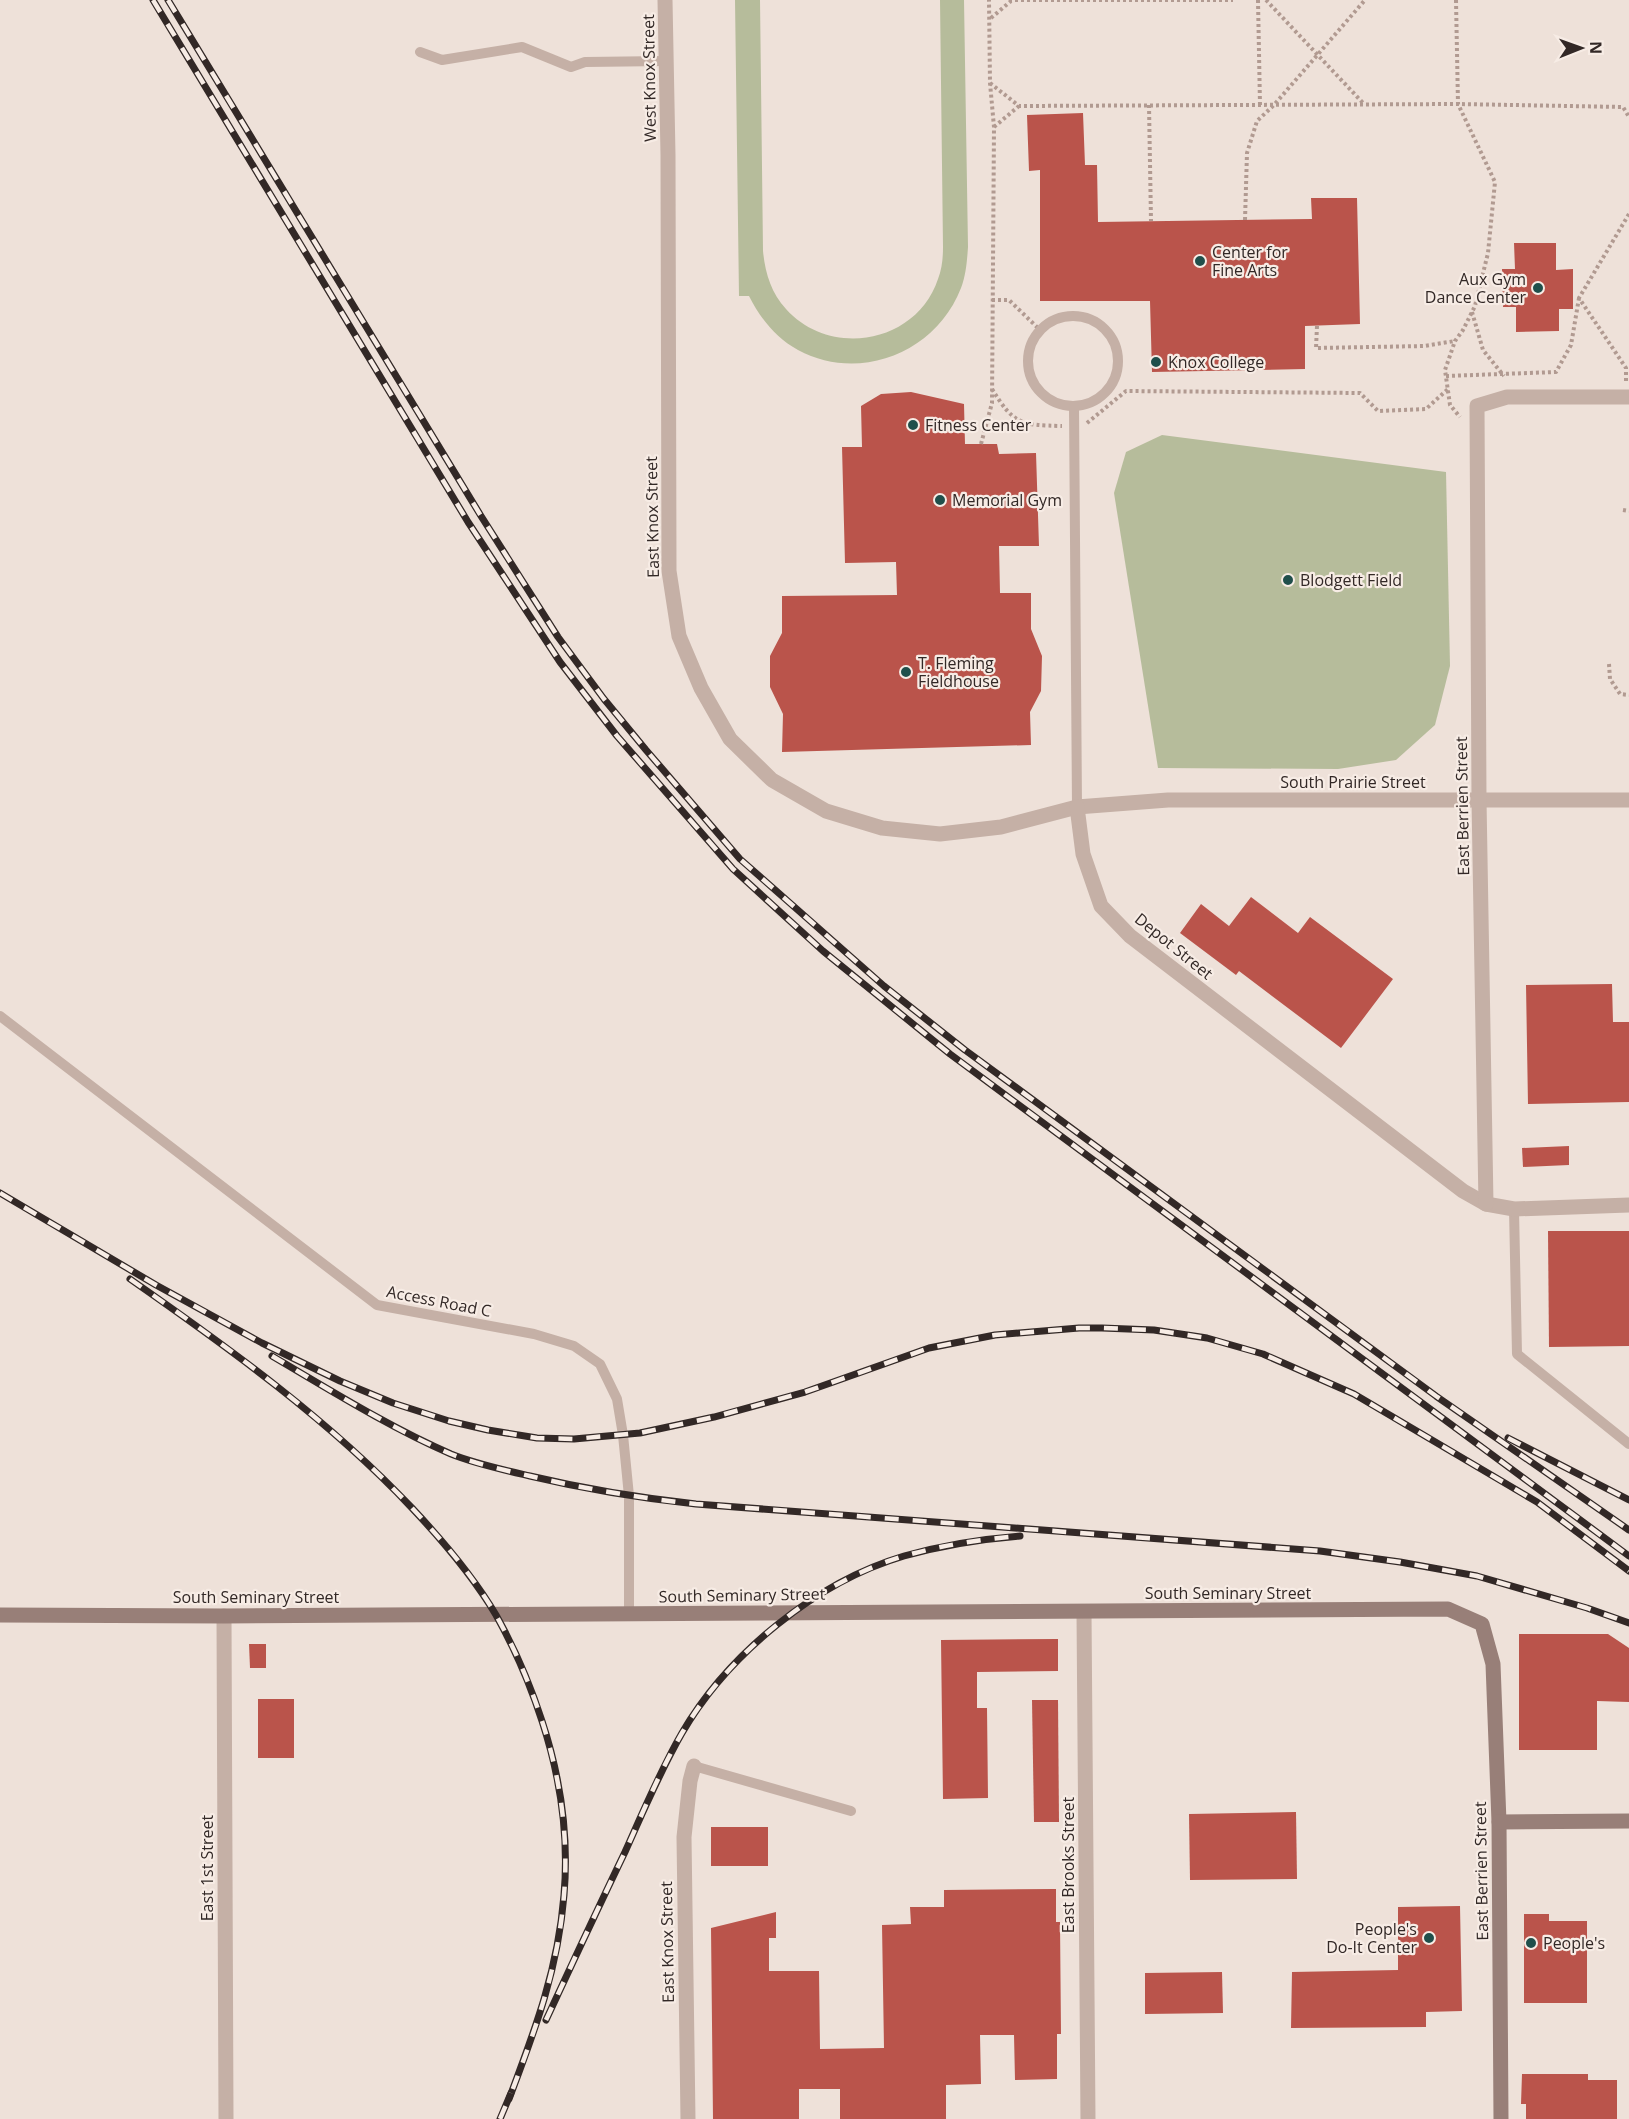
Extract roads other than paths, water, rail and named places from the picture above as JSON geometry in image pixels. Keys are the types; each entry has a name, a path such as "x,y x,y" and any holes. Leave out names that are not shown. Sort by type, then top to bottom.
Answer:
{"street":[{"name":"West Knox Street","path":"665,0 668,155"},
{"name":"East Knox Street","path":"668,155 669,571 679,636 701,688 730,739 772,780 826,811 882,828 940,834 1001,827 1077,807"},
{"name":"East Berrien Street","path":"1486,1204 1479,800 1477,406 1507,397 1628,397"},
{"name":"South Prairie Street","path":"1077,807 1168,800 1629,800"},
{"name":"Depot Street","path":"1077,807 1083,854 1101,906 1130,936 1462,1191 1486,1204 1514,1209 1629,1205"},
{"name":"South Seminary Street","path":"0,1615 224,1616 1448,1609 1482,1624"},
{"name":"East Brooks Street","path":"1084,1612 1088,2119"},
{"name":"East 1st Street","path":"224,1616 226,2119"},
{"name":"East Berrien Street","path":"1482,1624 1493,1664 1499,1822 1501,2119"},
{"name":"East Knox Street","path":"688,2119 684,1837 690,1780 694,1766"},
{"path":"1499,1822 1629,1821"}],"lane":[{"path":"420,52 442,60 522,47 570,67 585,62 666,61"},
{"path":"1075,315 1090,318 1103,326 1113,338 1119,353 1118,369 1113,383 1103,395 1089,404 1074,406 1060,404 1047,398 1030,376 1028,362 1030,348 1045,324 1059,317 1075,315"},
{"name":"Depot Street","path":"1074,406 1077,807"},
{"name":"Access Road C","path":"0,1016 377,1305 534,1334 574,1346 600,1364 617,1399 623,1435 629,1496 629,1614"},
{"path":"1514,1209 1517,1354 1629,1444"},
{"path":"694,1766 851,1811"}],"railway":[{"path":"153,0 468,522 560,662 617,736 733,869 823,951 950,1054 1629,1556"},
{"path":"168,0 481,516 558,637 604,699 740,859 884,986 965,1050 1436,1396 1629,1530"},
{"path":"0,1193 156,1285 262,1343 340,1381 393,1403 449,1421 537,1438 574,1439 640,1433 714,1417 805,1392 929,1348 995,1335 1102,1328 1154,1330 1207,1338 1263,1354 1354,1394 1537,1502 1629,1571"},
{"path":"130,1279 277,1386 380,1476 424,1520 467,1573 496,1615 516,1654 537,1707 554,1763 562,1807 565,1873 561,1922 551,1974 509,2099"},
{"path":"272,1356 382,1420 451,1454 470,1461 571,1485 696,1504 1320,1551 1477,1576 1587,1608 1629,1623"},
{"path":"1508,1438 1629,1500"},
{"path":"546,2020 674,1747 701,1704 749,1649 807,1603 871,1568 904,1556 933,1549 1020,1536"},
{"path":"500,2119 511,2093"}],"place":[{"name":"Center for Fine Arts","path":"1200,261"},
{"name":"Aux Gym Dance Center","path":"1538,288"},
{"name":"Knox College","path":"1156,362"},
{"name":"Fitness Center","path":"913,425"},
{"name":"Memorial Gym","path":"940,500"},
{"name":"Blodgett Field","path":"1288,580"},
{"name":"T. Fleming Fieldhouse","path":"906,672"},
{"name":"People's Do-It Center","path":"1429,1938"},
{"name":"People's","path":"1531,1943"}]}
